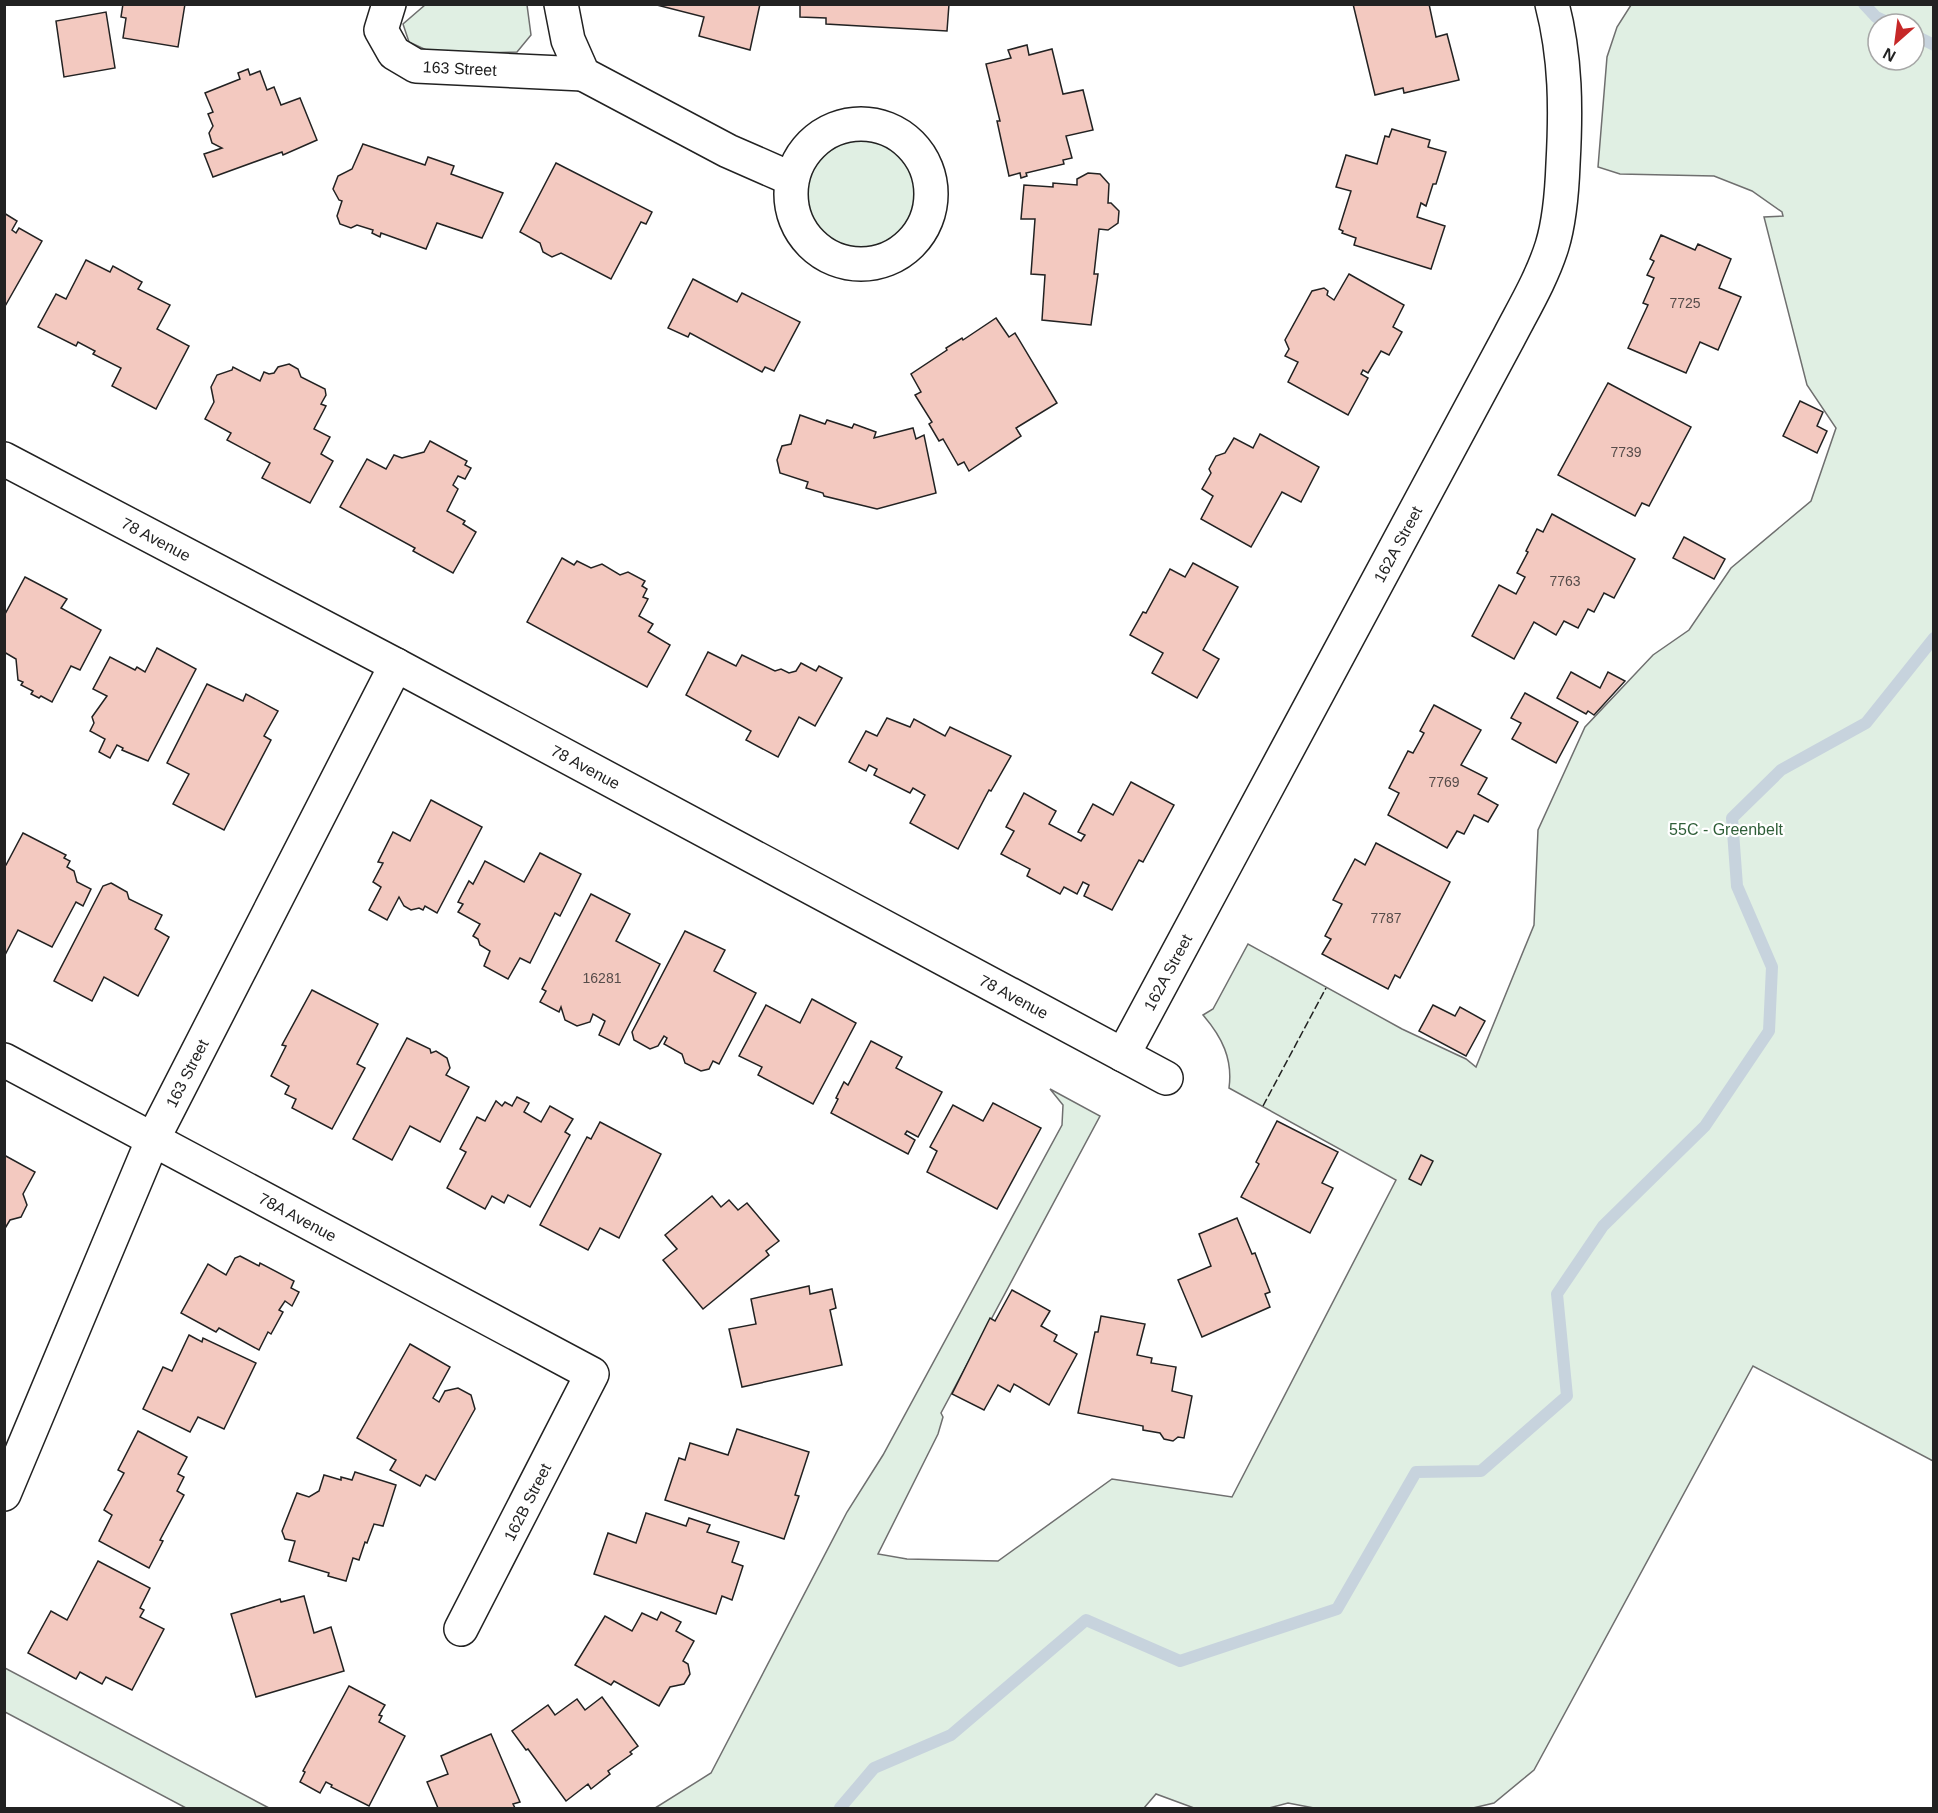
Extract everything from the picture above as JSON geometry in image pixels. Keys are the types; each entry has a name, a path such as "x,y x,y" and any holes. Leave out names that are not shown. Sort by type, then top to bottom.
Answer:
{"street":[{"name":"163 Street","path":"389,4 381,30 394,52 416,66 583,74 728,151 792,179"},
{"path":"561,4 568,40 583,74"},
{"name":"162A Street","path":"1123,1055 1509,338 1543,269 1552,244 1558,216 1566,124 1564,69 1552,4"},
{"path":"855,124 879,127 897,134 915,150 927,171 931,195 927,219 907,247 886,260 862,265 838,261 813,246 798,226 791,203 792,179 797,164 812,144 831,130 855,124"},
{"name":"78 Avenue","path":"4,459 396,665 1166,1078"},
{"name":"163 Street","path":"4,1494 153,1139 396,665"},
{"name":"78A Avenue","path":"4,1060 592,1374"},
{"name":"162B Street","path":"461,1629 592,1374"}],"green space":[{"path":"425,5 527,5 531,35 517,52 435,54 409,42 403,24"},
{"name":"55C - Greenbelt","path":"1631,5 1933,5 1933,1461 1753,1366 1534,1770 1494,1803 1473,1808 1314,1808 1288,1803 1269,1808 1194,1808 1156,1794 1144,1808 655,1808 711,1773 847,1512 883,1455 1062,1125 1063,1105 1050,1089 1100,1116 941,1413 943,1417 938,1434 878,1554 907,1559 998,1561 1112,1479 1232,1497 1396,1180 1229,1088 1229,1067 1225,1049 1203,1015 1213,1009 1248,944 1402,1029 1466,1059 1476,1067 1534,925 1538,830 1585,727 1653,655 1689,630 1731,568 1811,501 1836,428 1807,385 1764,217 1783,216 1782,212 1752,191 1714,176 1620,174 1598,167 1607,57 1617,27"},
{"path":"860,135 882,139 901,152 914,171 918,193 914,215 901,234 882,247 860,251 838,247 819,234 806,215 802,193 806,171 819,152 838,139"},
{"path":"4,1668 269,1808 186,1808 5,1712"}],"building":[{"path":"123,4 185,4 178,47 123,38 126,18 121,17"},
{"path":"653,4 760,4 750,50 699,36 704,17"},
{"path":"800,4 949,4 947,31 826,24 826,18 800,17"},
{"path":"1353,4 1429,4 1436,37 1447,34 1459,80 1404,93 1403,88 1375,95"},
{"path":"106,12 115,68 64,77 56,21"},
{"path":"1027,45 1029,55 1052,49 1063,94 1083,90 1093,130 1066,136 1072,158 1063,160 1064,164 1026,173 1027,176 1021,178 1020,173 1009,176 997,121 1000,121 986,64 1011,58 1008,50"},
{"path":"248,69 250,75 260,71 267,90 274,87 281,105 300,98 317,140 283,155 282,152 213,177 204,154 222,148 212,143 209,133 213,126 208,114 213,112 205,93 240,79 238,73"},
{"path":"1392,129 1430,140 1428,147 1446,152 1436,184 1433,184 1426,206 1421,203 1417,217 1445,226 1431,269 1354,245 1356,238 1342,233 1343,231 1339,229 1351,191 1336,187 1346,155 1377,164 1385,136 1389,137"},
{"path":"363,144 425,165 428,157 454,166 451,174 503,193 482,238 437,223 426,249 381,233 380,237 372,233 373,230 357,225 351,228 340,224 337,216 342,201 333,189 338,176 352,169"},
{"path":"556,163 652,212 646,224 641,222 611,279 561,253 552,257 543,252 540,243 520,232"},
{"path":"1088,173 1100,174 1109,184 1108,203 1119,211 1118,223 1108,230 1099,229 1094,274 1098,274 1091,325 1042,320 1045,275 1031,274 1035,219 1021,219 1024,185 1053,187 1053,183 1077,185 1077,179"},
{"path":"4,213 17,221 12,230 16,233 19,228 42,241 4,308"},
{"path":"1661,235 1695,250 1698,244 1731,259 1719,288 1741,297 1718,350 1700,342 1686,373 1628,348 1648,305 1643,303 1654,278 1647,275 1654,261 1650,259"},
{"path":"86,260 110,272 113,266 142,282 138,289 170,305 157,329 189,346 156,409 112,386 121,368 93,354 95,351 78,342 76,346 38,327 56,294 66,299"},
{"path":"1349,274 1404,305 1393,327 1402,332 1389,355 1381,351 1368,373 1363,370 1361,374 1368,378 1348,415 1288,382 1298,362 1285,356 1289,349 1285,340 1312,291 1324,288 1328,291 1327,295 1334,300"},
{"path":"693,279 737,302 742,293 800,322 774,371 765,367 762,372 690,333 688,337 668,328"},
{"path":"996,318 1009,337 1015,333 1057,403 1016,428 1021,436 969,471 964,462 958,465 943,439 939,441 929,424 932,422 915,395 921,392 911,374 947,350 946,348 962,338 963,340"},
{"path":"289,364 298,369 301,377 325,389 326,395 321,404 326,406 314,429 330,437 321,454 333,461 310,503 262,478 270,463 227,440 231,433 205,419 214,402 211,387 217,375 232,370 233,367 260,381 264,372 274,373 278,367"},
{"path":"1608,383 1691,427 1649,506 1642,503 1635,516 1558,475"},
{"path":"1800,401 1823,412 1817,426 1827,431 1817,453 1783,436"},
{"path":"800,415 825,424 827,420 852,428 854,424 876,432 874,438 913,428 916,439 924,435 936,493 877,509 824,496 823,493 806,488 808,482 780,473 777,460 782,446 791,444"},
{"path":"1260,434 1319,467 1301,502 1282,492 1251,547 1201,519 1213,496 1202,489 1211,473 1209,469 1216,456 1225,453 1234,438 1253,448"},
{"path":"430,441 467,461 465,465 471,468 465,479 458,476 453,485 458,489 447,511 465,521 463,524 476,532 453,573 413,551 415,548 340,507 367,459 386,469 394,455 402,458 424,452"},
{"path":"1552,514 1635,559 1614,598 1604,593 1594,612 1588,609 1578,628 1564,621 1556,635 1534,622 1514,659 1472,636 1499,585 1516,594 1525,577 1517,573 1528,552 1526,551 1537,529 1543,532"},
{"path":"1684,537 1725,559 1714,579 1673,558"},
{"path":"562,558 574,565 577,561 591,568 602,564 620,575 628,572 645,581 642,586 647,589 643,597 648,599 639,616 653,624 648,632 670,645 647,687 527,622"},
{"path":"1193,563 1238,587 1203,650 1219,659 1197,698 1152,673 1163,653 1130,635 1143,612 1146,613 1170,569 1185,577"},
{"path":"25,577 67,599 61,608 101,630 80,670 71,666 52,702 31,694 33,691 21,685 23,682 18,680 16,659 4,652 4,616"},
{"path":"157,648 196,669 148,761 122,750 123,748 117,745 110,758 99,752 105,739 90,731 94,723 92,717 107,696 93,689 110,657 135,670 137,667 145,672"},
{"path":"708,652 736,666 742,655 775,671 781,669 789,673 796,671 801,663 816,671 819,666 842,678 815,726 799,717 778,757 746,740 751,731 686,695"},
{"path":"1571,672 1600,688 1608,672 1625,681 1594,715 1588,711 1586,714 1557,698"},
{"path":"207,684 243,701 246,694 278,711 264,736 271,740 224,830 173,804 189,774 167,763"},
{"path":"1525,693 1578,722 1556,763 1512,739 1521,723 1511,718"},
{"path":"1434,705 1481,730 1461,765 1487,778 1478,794 1498,805 1488,822 1474,815 1464,834 1457,831 1447,848 1388,815 1399,793 1389,788 1408,751 1413,753 1424,733 1420,731"},
{"path":"887,718 910,727 914,719 945,736 950,727 1011,756 991,791 989,790 958,849 910,823 925,795 913,788 910,793 874,775 877,769 869,765 866,771 849,762 866,731 877,736"},
{"path":"1131,782 1174,805 1143,862 1139,860 1112,910 1084,896 1089,885 1083,882 1077,894 1064,887 1060,894 1027,876 1030,869 1001,854 1014,831 1006,827 1024,793 1056,811 1049,824 1081,841 1085,835 1078,832 1093,804 1113,815"},
{"path":"431,800 482,827 437,913 425,906 423,910 419,908 411,910 404,906 399,897 387,920 369,910 381,887 373,882 383,863 378,862 393,832 410,841"},
{"path":"23,833 66,855 64,858 70,861 67,867 74,871 77,882 91,889 83,906 76,902 52,947 18,930 5,955 4,865"},
{"path":"1376,843 1450,882 1400,978 1395,975 1388,989 1322,954 1331,939 1325,936 1342,904 1333,900 1355,859 1365,865"},
{"path":"540,853 581,874 560,916 555,913 530,963 520,958 508,979 484,966 490,951 480,945 478,939 473,936 480,924 458,912 463,904 458,902 469,881 473,884 485,861 524,882"},
{"path":"111,883 127,892 129,899 162,915 155,929 169,937 138,996 104,977 92,1001 54,981 103,886"},
{"path":"591,894 630,914 616,941 660,964 619,1045 599,1035 605,1021 593,1014 590,1022 577,1026 565,1020 561,1007 559,1012 540,1002 546,991 542,989"},
{"path":"685,931 725,950 714,971 756,993 719,1064 713,1061 709,1069 701,1071 685,1063 682,1054 664,1044 667,1038 664,1036 658,1046 650,1049 634,1040 632,1032"},
{"path":"312,990 378,1024 357,1064 365,1068 332,1129 292,1108 296,1099 285,1094 289,1086 271,1076 286,1046 282,1045"},
{"path":"812,999 856,1023 813,1104 758,1075 762,1067 739,1056 766,1005 800,1023"},
{"path":"1433,1005 1455,1016 1460,1007 1485,1021 1466,1056 1419,1031"},
{"path":"407,1038 430,1049 431,1053 436,1051 447,1058 450,1068 446,1075 469,1087 440,1142 410,1126 392,1160 353,1139"},
{"path":"871,1041 902,1057 896,1068 942,1092 918,1137 907,1131 905,1134 915,1140 908,1154 831,1113 844,1082 848,1085"},
{"path":"517,1097 529,1103 524,1112 541,1122 550,1106 573,1119 565,1132 570,1135 530,1207 508,1195 504,1203 492,1196 485,1209 447,1188 466,1152 460,1149 477,1117 485,1121 496,1101 502,1106 505,1102 512,1106"},
{"path":"993,1103 1041,1128 997,1209 927,1172 937,1151 930,1147 953,1105 983,1121"},
{"path":"1277,1121 1338,1152 1322,1183 1333,1188 1310,1233 1241,1197 1259,1164 1256,1162"},
{"path":"600,1122 661,1154 619,1238 600,1228 588,1250 540,1225 587,1137 591,1139"},
{"path":"4,1155 35,1172 23,1194 27,1205 21,1217 10,1220 4,1230"},
{"path":"1421,1155 1433,1161 1421,1185 1409,1179"},
{"path":"712,1196 721,1207 729,1200 738,1210 747,1203 779,1241 766,1251 769,1255 703,1309 663,1260 677,1249 665,1235"},
{"path":"1237,1218 1252,1254 1255,1253 1270,1292 1265,1294 1270,1307 1202,1337 1178,1280 1211,1266 1199,1234"},
{"path":"240,1256 259,1266 260,1263 294,1281 291,1288 299,1292 292,1306 285,1301 279,1310 283,1312 271,1334 268,1332 259,1350 219,1328 216,1332 181,1313 208,1264 226,1275 235,1258"},
{"path":"809,1286 810,1294 832,1289 836,1308 830,1310 842,1365 742,1387 729,1329 756,1324 751,1299"},
{"path":"1012,1290 1050,1311 1041,1326 1057,1335 1054,1341 1077,1354 1049,1405 1014,1384 1010,1392 998,1385 984,1410 952,1394 990,1318 995,1321"},
{"path":"1101,1316 1145,1324 1137,1355 1152,1358 1151,1363 1176,1367 1172,1391 1192,1396 1184,1438 1178,1437 1173,1441 1164,1439 1160,1433 1143,1430 1143,1426 1078,1413 1095,1332 1098,1332"},
{"path":"189,1335 202,1342 203,1338 256,1363 224,1429 198,1417 190,1432 143,1409 163,1367 172,1371"},
{"path":"410,1344 450,1367 433,1398 439,1402 445,1391 458,1388 471,1395 475,1409 435,1480 426,1475 420,1486 390,1470 396,1460 357,1438"},
{"path":"737,1429 809,1452 795,1495 799,1496 784,1539 665,1500 679,1458 685,1460 690,1443 728,1455"},
{"path":"138,1431 187,1457 178,1474 184,1477 177,1491 184,1495 160,1540 163,1541 149,1568 99,1541 112,1515 104,1510 124,1473 118,1470"},
{"path":"355,1472 396,1485 383,1526 374,1524 359,1560 353,1558 346,1581 328,1576 329,1573 289,1561 295,1541 285,1539 282,1531 297,1493 309,1497 319,1491 324,1475 341,1480 341,1477 352,1480"},
{"path":"646,1513 686,1526 689,1518 710,1525 707,1532 739,1542 732,1562 743,1566 732,1600 722,1596 716,1614 594,1574 608,1533 636,1543"},
{"path":"98,1561 150,1588 140,1608 144,1610 140,1617 164,1629 132,1690 106,1677 102,1684 80,1672 76,1679 28,1653 51,1611 67,1620"},
{"path":"304,1596 314,1633 331,1627 344,1671 256,1697 231,1614 280,1599 281,1602"},
{"path":"661,1612 681,1622 676,1631 694,1641 683,1661 688,1664 690,1674 684,1684 670,1687 659,1706 614,1681 611,1685 575,1665 605,1616 632,1631 642,1613 657,1620"},
{"path":"349,1686 385,1705 379,1715 382,1716 379,1722 405,1736 369,1806 331,1787 332,1785 326,1782 320,1793 300,1782 305,1772 303,1771"},
{"path":"602,1697 638,1746 630,1752 632,1754 608,1771 610,1774 591,1789 588,1784 566,1801 512,1731 548,1705 555,1715 577,1699 585,1710"},
{"path":"491,1734 520,1802 513,1804 515,1808 438,1808 427,1782 448,1774 441,1756"}],"waterway":[{"path":"1864,4 1871,12"},
{"path":"1926,41 1934,45"},
{"path":"840,1808 874,1768 951,1735 1086,1620 1180,1661 1337,1609 1416,1472 1481,1471 1567,1396 1557,1294 1603,1226 1705,1126 1769,1031 1772,967 1737,886 1732,818 1781,770 1866,723 1934,638"}],"fence":[{"path":"1263,1106 1326,988"}]}
